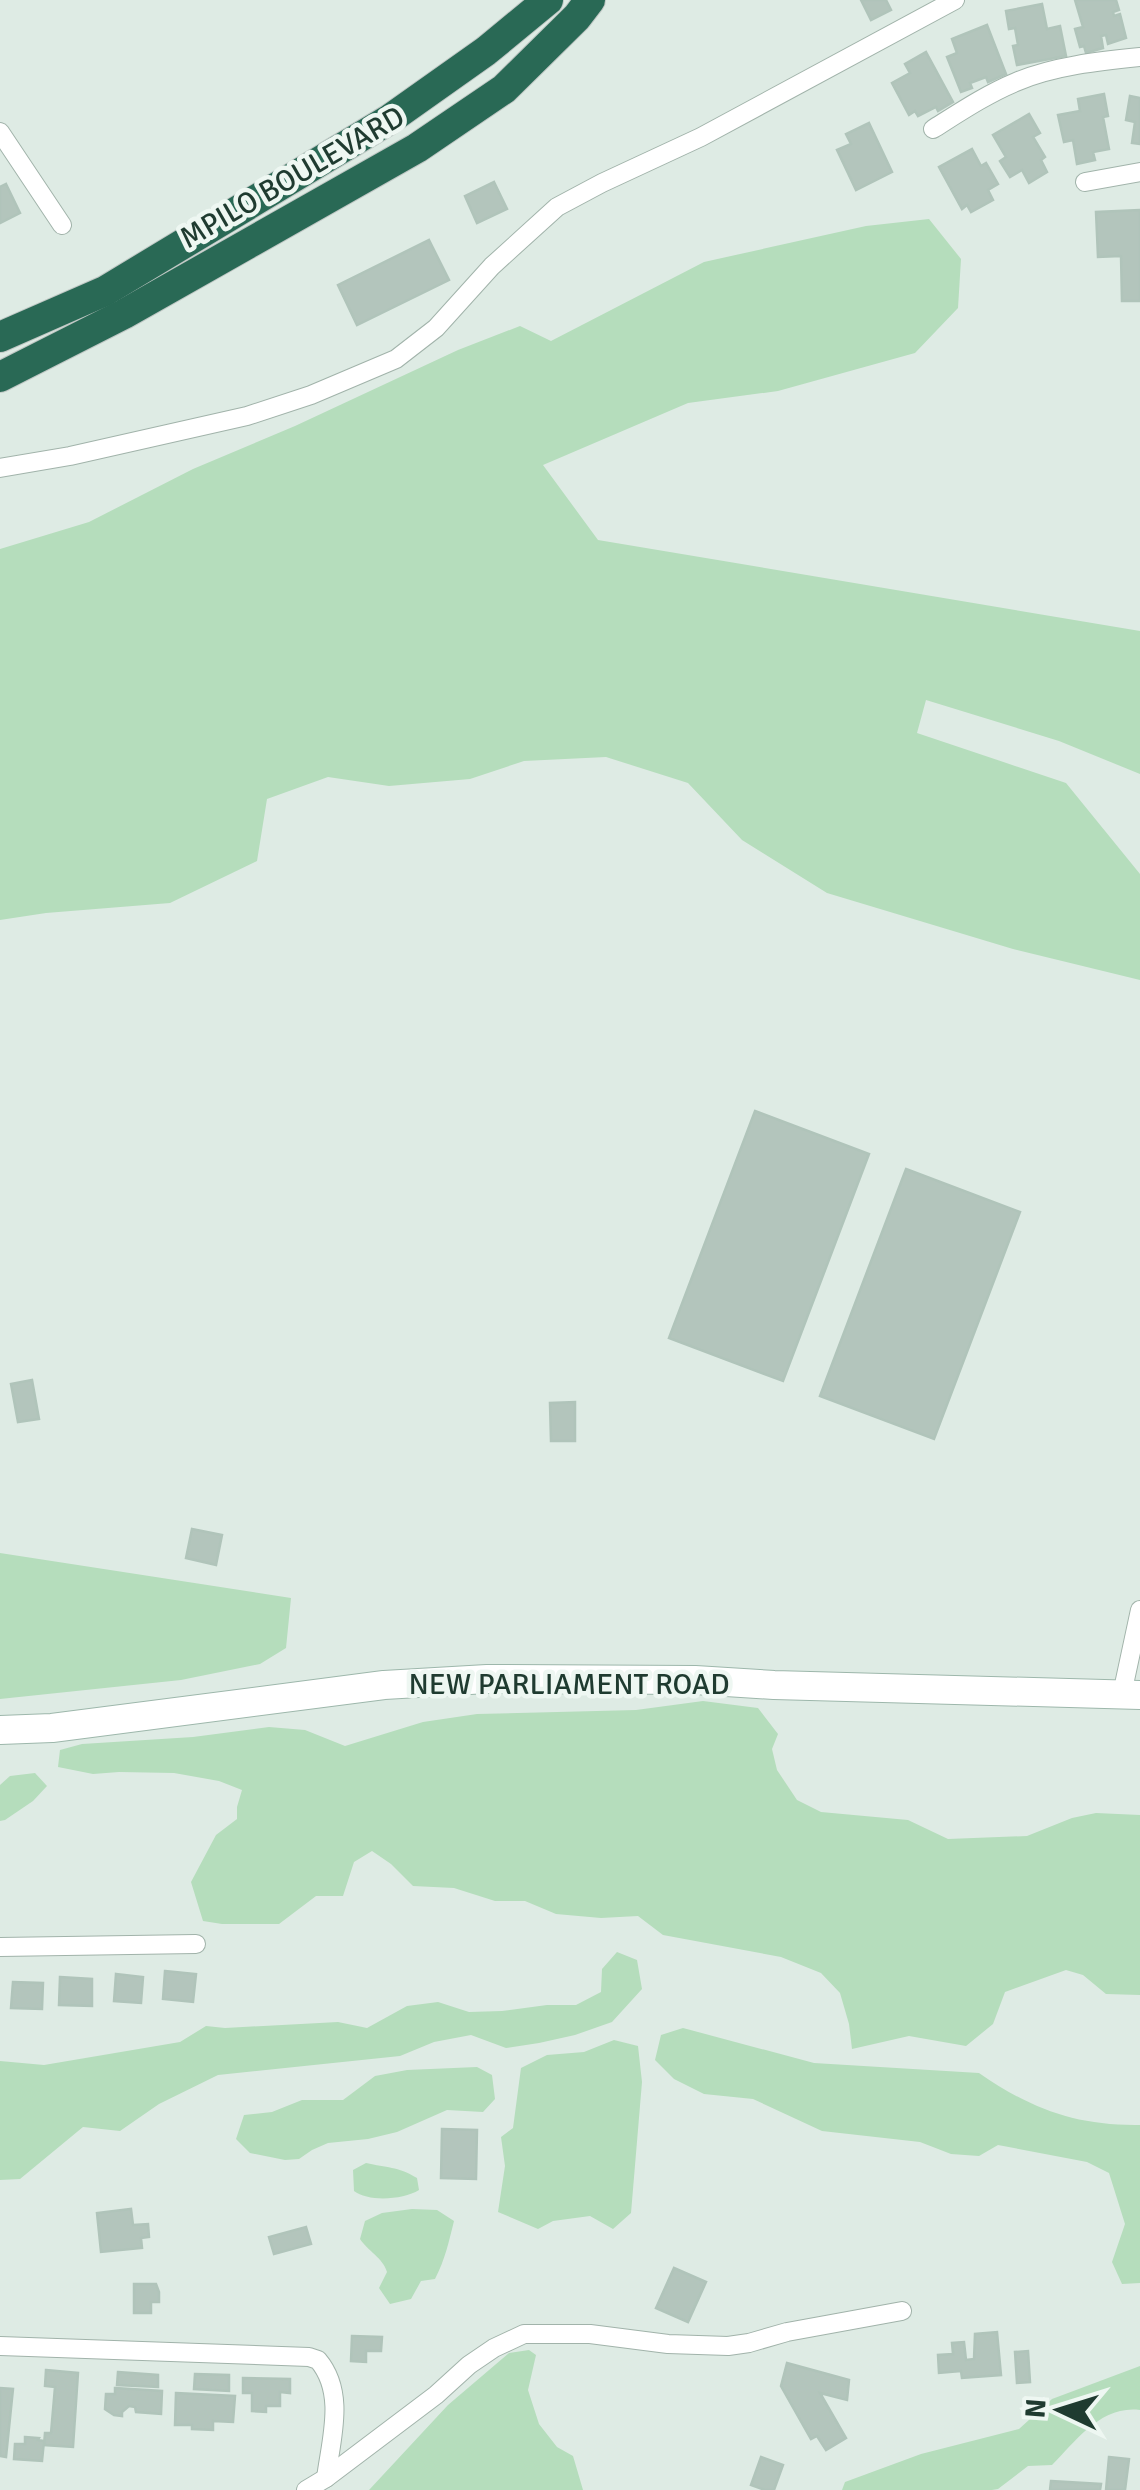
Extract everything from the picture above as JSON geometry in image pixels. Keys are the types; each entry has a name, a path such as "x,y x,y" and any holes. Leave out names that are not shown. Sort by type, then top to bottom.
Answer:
{"highway":[{"name":"MPILO BOULEVARD","path":"0,338 106,291 390,119 486,51 548,0"},
{"name":"MPILO BOULEVARD","path":"0,377 124,314 417,148 504,89 590,0"}],"street":[{"path":"0,468 248,416 396,360 436,328 492,266 557,207 701,137 956,0"},
{"path":"933,128 1020,80 1140,57"},
{"path":"0,132 62,225"},
{"path":"1085,182 1140,172"},
{"path":"1131,1695 1140,1610"},
{"name":"NEW PARLIAMENT ROAD","path":"0,1730 52,1728 384,1685 488,1679 599,1678 1131,1695"},
{"path":"0,1946 196,1944"},
{"path":"306,2490 436,2396 469,2365 524,2334 590,2334 668,2344 728,2346 902,2311"},
{"path":"0,2346 318,2360 330,2379 336,2401 326,2478"}],"green space":[{"path":"929,219 961,259 958,308 915,353 778,391 688,403 543,465 598,540 1140,631 1140,774 1059,741 926,700 917,733 1066,783 1140,874 1140,980 1013,949 827,893 742,840 688,783 606,757 524,761 470,779 389,786 328,777 267,799 257,861 170,903 0,920 0,549 89,522 193,469 520,326 551,341 704,262 866,226"},
{"path":"0,1553 291,1598 286,1648 260,1664 181,1680 0,1699"},
{"path":"703,1701 758,1708 778,1734 772,1749 777,1770 797,1800 821,1812 908,1820 948,1839 1027,1836 1096,1813 1140,1815 1140,1995 1106,1994 1083,1975 1066,1970 1005,1992 993,2024 966,2046 909,2036 852,2049 840,1993 821,1973 781,1957 663,1935 638,1916 556,1914 525,1901 495,1901 454,1888 413,1886 372,1851 354,1862 343,1896 316,1896 279,1924 203,1921 191,1882 216,1835 237,1819 242,1790 219,1781 174,1773 93,1774 58,1767 60,1750 82,1744 193,1737 269,1727 305,1730 345,1746 423,1722 477,1714 636,1710"},
{"path":"35,1773 47,1786 33,1801 0,1821 0,1785 10,1776"},
{"path":"617,1952 637,1960 642,1989 612,2022 575,2035 506,2048 471,2035 434,2042 400,2056 218,2075 159,2104 120,2131 83,2127 20,2179 0,2180 0,2061 44,2065 180,2042 206,2026 338,2022 367,2028 407,2006 438,2002 469,2012 576,2005 601,1992 602,1969"},
{"path":"683,2028 814,2063 979,2073 1055,2113 1095,2122 1140,2125 1140,2283 1122,2284 1112,2262 1125,2224 1109,2173 1087,2162 998,2145 979,2156 951,2154 920,2142 822,2131 753,2099 704,2094 674,2079 655,2060 661,2035"},
{"path":"614,2040 638,2046 642,2082 631,2213 613,2229 590,2216 553,2221 538,2229 498,2212 505,2166 501,2137 513,2128 521,2068 547,2055 584,2052"},
{"path":"477,2067 492,2075 495,2099 483,2112 447,2110 397,2132 328,2143 299,2159 250,2153 236,2139 244,2115 272,2112 302,2100 343,2100 375,2076 407,2070"},
{"path":"366,2163 410,2174 417,2178 419,2190 386,2198 360,2195 354,2191 353,2170"},
{"path":"437,2210 454,2221 435,2279 421,2281 411,2299 390,2304 379,2288 387,2272 385,2267 360,2239 365,2221 382,2213"},
{"path":"529,2350 536,2355 528,2390 539,2424 557,2447 573,2456 583,2490 369,2490 448,2405 509,2353"},
{"path":"1140,2366 1140,2410 1113,2413 1101,2419 1052,2465 1028,2466 998,2489 842,2490 845,2482 921,2454 1019,2429 1052,2399"}],"building":[{"path":"861,0 886,0 891,10 871,20"},
{"path":"1075,0 1116,0 1119,10 1113,12 1114,16 1120,14 1126,38 1108,44 1106,35 1101,36 1103,48 1086,53 1075,29 1083,27"},
{"path":"1042,4 1047,29 1060,26 1066,56 1017,65 1015,28 1009,29 1006,11"},
{"path":"987,25 1006,74 988,82 986,77 970,83 972,88 961,92 947,57 957,53 952,39"},
{"path":"926,52 953,102 938,111 936,107 918,116 915,111 909,115 892,83 910,73 905,64"},
{"path":"1104,94 1108,116 1103,117 1109,149 1093,152 1095,160 1077,164 1073,140 1064,142 1058,115 1080,111 1078,99"},
{"path":"1130,96 1140,98 1140,144 1132,143 1135,122 1126,120"},
{"path":"1029,114 1040,133 1033,137 1045,157 1041,160 1047,172 1029,183 1022,170 1010,177 1000,161 1006,157 993,135"},
{"path":"869,123 892,172 856,190 837,150 851,144 846,134"},
{"path":"972,149 998,184 988,190 993,200 971,212 967,205 962,209 939,167"},
{"path":"494,182 507,209 477,223 465,196"},
{"path":"6,184 20,213 0,223 0,187"},
{"path":"1140,210 1140,301 1122,301 1121,256 1098,257 1096,212"},
{"path":"429,240 449,280 357,325 338,285"},
{"path":"755,1111 869,1154 783,1381 669,1338"},
{"path":"906,1169 1020,1212 934,1439 820,1396"},
{"path":"32,1380 39,1419 18,1422 11,1384"},
{"path":"575,1402 575,1441 551,1441 550,1403"},
{"path":"192,1529 222,1535 216,1565 186,1558"},
{"path":"165,1971 196,1974 193,2002 163,1999"},
{"path":"116,1974 143,1977 141,2003 114,2001"},
{"path":"60,1977 92,1979 92,2006 59,2005"},
{"path":"13,1982 43,1983 42,2009 11,2008"},
{"path":"442,2129 477,2130 476,2179 441,2178"},
{"path":"131,2209 133,2225 148,2224 149,2237 141,2238 142,2248 101,2252 97,2213"},
{"path":"306,2227 311,2244 274,2254 269,2237"},
{"path":"674,2268 706,2282 688,2322 656,2308"},
{"path":"134,2284 156,2284 159,2302 151,2302 151,2313 134,2313"},
{"path":"997,2332 1001,2375 962,2378 961,2371 939,2373 938,2355 953,2354 952,2343 964,2342 966,2360 974,2359 975,2334"},
{"path":"352,2336 382,2337 381,2351 366,2351 366,2362 351,2361"},
{"path":"1028,2351 1030,2382 1017,2383 1015,2352"},
{"path":"787,2363 849,2380 847,2400 820,2393 846,2438 826,2450 817,2436 811,2439 781,2386"},
{"path":"46,2370 78,2373 73,2447 44,2445 45,2433 51,2433 55,2387 45,2386"},
{"path":"118,2372 158,2375 158,2387 117,2385"},
{"path":"195,2374 229,2375 229,2391 194,2389"},
{"path":"243,2378 290,2379 290,2393 280,2392 280,2406 266,2406 266,2412 252,2411 252,2393 243,2393"},
{"path":"0,2388 13,2389 6,2457 0,2456"},
{"path":"115,2388 162,2391 161,2414 136,2412 135,2407 129,2406 122,2416 114,2415 105,2409 106,2394 115,2394"},
{"path":"176,2393 235,2396 233,2422 213,2421 213,2430 175,2425"},
{"path":"25,2437 44,2441 42,2461 14,2459 15,2444 25,2444"},
{"path":"761,2457 783,2465 774,2490 751,2485"},
{"path":"1109,2457 1129,2459 1125,2490 1106,2490"},
{"path":"1051,2481 1101,2484 1100,2490 1050,2490"}]}
